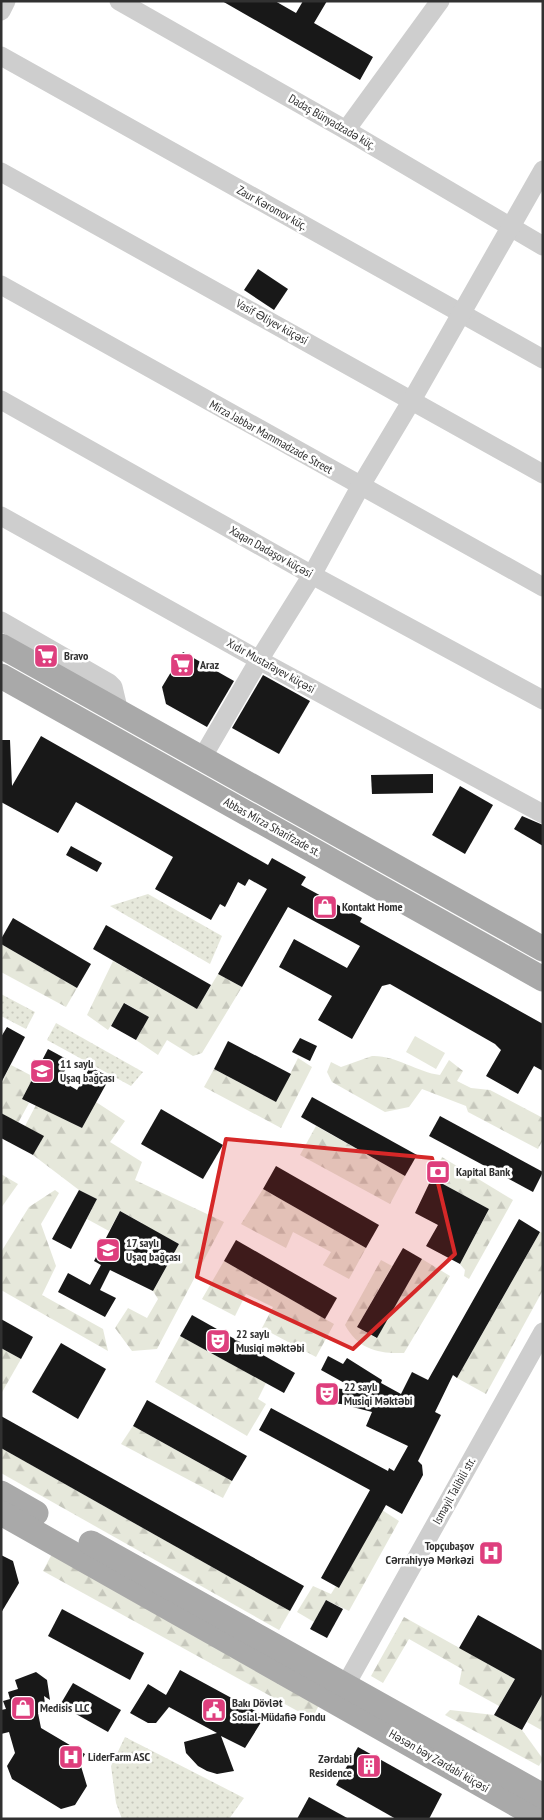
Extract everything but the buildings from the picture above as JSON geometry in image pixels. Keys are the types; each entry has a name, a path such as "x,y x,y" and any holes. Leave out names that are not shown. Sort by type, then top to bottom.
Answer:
{"main road":[{"name":"Abbas Mirza Sharifzade st.","path":"1,646 543,949"},
{"name":"Abbas Mirza Sharifzade st.","path":"1,676 543,979"},
{"path":"394,895 406,873"},
{"path":"1,1493 341,1694"},
{"path":"1,1513 341,1694"},
{"name":"Həsən bəy Zərdabi küçəsi","path":"341,1694 543,1796"},
{"name":"Həsən bəy Zərdabi küçəsi","path":"341,1694 542,1819"}],"street":[{"path":"1,10 6,1"},
{"name":"Dadaş Bünyadzadə küç.","path":"119,1 346,130 543,246"},
{"path":"346,130 440,1"},
{"name":"Zaur Kəromov küç.","path":"1,56 461,315 543,359"},
{"path":"202,758 259,660 312,575 360,487 412,400 543,170"},
{"name":"Vasif Əliyev küçəsi","path":"1,172 543,474"},
{"name":"Mirza Jabbar Mammadzade Street","path":"1,285 360,487 543,587"},
{"name":"Xaqan Dadaşov küçəsi","path":"1,400 312,575 543,700"},
{"name":"Xıdır Mustafayev küçəsi","path":"1,516 259,660 543,814"},
{"path":"1,621 109,683 113,687 119,712"},
{"name":"Ismayil Talibili str.","path":"341,1694 543,1332"}],"highlighted area":[{"path":"226,1139 432,1158 455,1254 353,1349 197,1277"}],"green space":[{"path":"148,894 222,936 210,964 110,906"},
{"path":"1,944 77,988 66,1007 1,972"},
{"path":"113,961 197,1009 218,974 242,987 202,1053 193,1056 167,1040 158,1055 136,1040 149,1017 125,1003 108,1030 87,1015"},
{"path":"1,994 35,1012 26,1029 1,1016"},
{"path":"56,1023 143,1072 131,1086 47,1040"},
{"path":"415,1036 445,1053 436,1069 406,1052"},
{"path":"372,1056 389,1058 423,1071 440,1075 449,1060 463,1071 457,1081 471,1088 490,1090 543,1118 543,1140 538,1149 468,1112 466,1106 422,1089 409,1107 385,1112 332,1082 327,1072 331,1062 341,1067"},
{"path":"298,1058 312,1067 281,1128 204,1087 214,1069 276,1102"},
{"path":"11,1065 34,1077 22,1099 29,1103 18,1123 1,1113 1,1083"},
{"path":"96,1102 125,1121 110,1142 142,1162 135,1180 224,1222 157,1349 132,1351 115,1328 128,1308 147,1318 158,1299 153,1291 179,1244 159,1233 132,1243 142,1223 120,1211 109,1231 87,1219 97,1199 79,1190 33,1155 43,1136 25,1126 36,1105 82,1128"},
{"path":"316,1126 405,1176 390,1204 300,1155"},
{"path":"442,1157 513,1200 469,1279 464,1276 465,1270 460,1264 489,1209 443,1184 438,1165"},
{"path":"1,1174 18,1184 1,1208"},
{"path":"263,1189 366,1248 349,1279 323,1265 331,1252 293,1232 286,1248 241,1224"},
{"path":"55,1190 59,1193 41,1224 56,1266 42,1295 103,1329 108,1351 1,1290 1,1252 29,1207"},
{"path":"540,1232 543,1233 543,1290 486,1394 457,1378"},
{"path":"422,1259 450,1276 404,1353 377,1351 356,1340 345,1325 381,1260 392,1266 357,1327 376,1338"},
{"path":"224,1261 334,1324 316,1357 262,1328 273,1307 246,1294 235,1316 202,1299"},
{"path":"180,1336 266,1383 258,1399 266,1404 247,1436 155,1382"},
{"path":"1,1348 21,1359 1,1394"},
{"path":"133,1426 232,1481 223,1498 121,1444"},
{"path":"1,1448 290,1611 279,1630 1,1473"},
{"path":"382,1510 399,1521 349,1611 326,1600 314,1622 297,1612 313,1586 331,1594 336,1586 339,1588"},
{"path":"53,1552 320,1703 312,1719 43,1571"},
{"path":"404,1617 515,1679 499,1706 459,1684 462,1669 409,1639 383,1683 371,1676"},
{"path":"543,1693 543,1731 527,1722"},
{"path":"450,1710 494,1715 522,1730 543,1759 539,1766 445,1715"},
{"path":"125,1737 244,1798 229,1819 122,1819 116,1803 111,1766"}],"place":[{"name":"Bravo","path":"46,656"},
{"name":"Araz","path":"182,665"},
{"name":"Kontakt Home","path":"325,907"},
{"name":"11 saylı Uşaq bağçası","path":"42,1071"},
{"name":"Kapital Bank","path":"438,1172"},
{"name":"17 saylı Uşaq bağçası","path":"108,1250"},
{"name":"22 saylı Musiqi məktəbi","path":"218,1341"},
{"name":"22 saylı Musiqi Məktəbi","path":"327,1394"},
{"name":"Topçubaşov Cərrahiyyə Mərkəzi","path":"491,1553"},
{"name":"Medisis LLC","path":"23,1708"},
{"name":"Bakı Dövlət Sosial-Müdafiə Fondu","path":"214,1710"},
{"name":"LiderFarm ASC","path":"71,1757"},
{"name":"Zərdabi Residence","path":"369,1766"}]}
